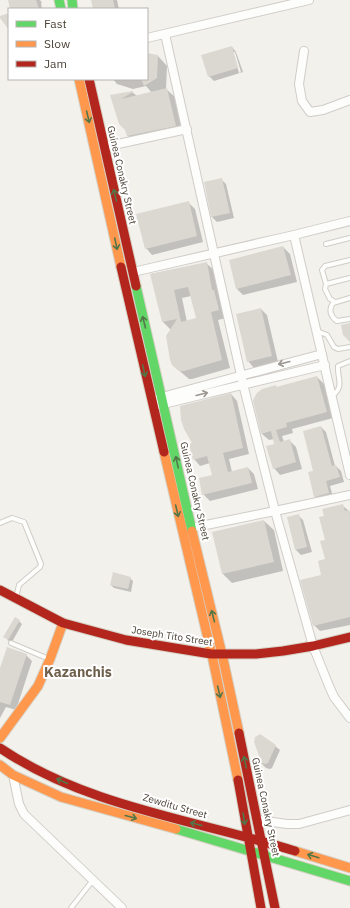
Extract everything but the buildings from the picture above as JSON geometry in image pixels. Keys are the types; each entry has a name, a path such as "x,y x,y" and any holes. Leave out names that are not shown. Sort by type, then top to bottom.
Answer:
{"main road":[{"path":"79,82 90,81"},
{"name":"Guinea Conakry Street","path":"90,81 182,489 222,654 258,820 275,908"},
{"name":"Guinea Conakry Street","path":"79,82 110,214 128,302 211,654 240,787 247,837 261,908"},
{"path":"172,491 182,489"},
{"name":"Joseph Tito Street","path":"0,590 62,623 126,640 211,654 256,654 313,646 350,638"},
{"path":"0,738 3,730 17,716 34,692 50,659 62,623"},
{"name":"Zewditu Street","path":"0,748 28,766 69,784 169,817 262,841 350,868"},
{"path":"0,765 13,775 61,797 250,850 265,856 350,881"}],"street":[{"path":"148,38 308,0"},
{"path":"165,34 243,384 275,511 313,646 334,696 350,718"},
{"path":"304,51 299,84 302,101 310,112 323,110 350,100"},
{"path":"104,147 186,129"},
{"path":"133,272 350,221"},
{"path":"294,235 350,475"},
{"path":"128,302 139,300"},
{"path":"152,403 241,374 322,354"},
{"path":"163,400 243,384 325,365"},
{"path":"191,528 350,495"},
{"path":"13,775 19,804 24,814 122,908"},
{"path":"258,820 299,824 350,810"}],"lane":[{"path":"326,244 350,238"},
{"path":"335,302 330,300 325,289 326,284 322,270 324,267 350,260"},
{"path":"326,284 350,278"},
{"path":"350,298 335,302 331,305 330,313 340,322 350,319"},
{"path":"317,331 324,332 334,347 338,349 350,347"},
{"path":"332,396 338,392 340,388 338,366 350,362"},
{"path":"0,523 12,518 24,522 41,564 40,567 19,585 16,598"},
{"path":"11,643 50,659"},
{"path":"71,908 93,880"}],"traffic: fast":[{"path":"59,0 61,8"},
{"path":"72,0 73,8"},
{"path":"136,286 192,531"},
{"path":"176,829 350,881"}],"traffic: slow":[{"path":"79,80 121,267"},
{"path":"164,452 213,660 238,780"},
{"path":"192,531 222,654 239,733"},
{"path":"0,738 38,686 63,623"},
{"path":"0,765 13,775 61,797 176,829"},
{"path":"295,851 350,868"}],"traffic: jam":[{"path":"89,80 136,286"},
{"path":"121,267 164,452"},
{"path":"0,590 63,623 126,640 211,654 256,654 283,651 313,646 350,637"},
{"path":"239,733 275,908"},
{"path":"0,748 34,768 69,785 105,798 143,810 295,851"},
{"path":"238,780 261,908"}],"district":[{"name":"Kazanchis","path":"78,672"}]}
